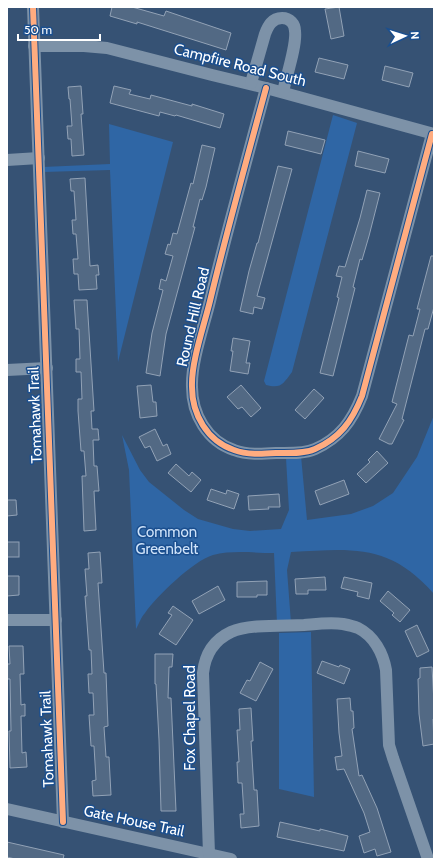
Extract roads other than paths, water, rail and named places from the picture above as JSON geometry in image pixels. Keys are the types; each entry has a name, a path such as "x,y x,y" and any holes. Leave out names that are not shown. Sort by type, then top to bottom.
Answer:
{"street":[{"name":"Tomahawk Trail","path":"33,7 63,822"},
{"path":"251,84 268,26 273,20 286,18 291,20 294,25 295,37 283,92"},
{"name":"Campfire Road South","path":"34,46 84,46 107,48 283,92 433,134"},
{"name":"Round Hill Road","path":"266,88 193,369 192,386 195,412 202,425 213,437 223,446 235,451 252,454 270,454 314,449 339,433 348,424 356,411 362,396 433,134"},
{"path":"7,160 39,158"},
{"path":"7,370 47,368"},
{"path":"7,620 56,620"},
{"name":"Fox Chapel Road","path":"209,854 203,672 206,656 222,638 238,629 332,624 351,626 359,629 375,643 384,659 386,670 389,745 392,758 428,859"},
{"name":"Gate House Trail","path":"7,809 231,859"}],"park label":[{"name":"Common Greenbelt","path":"167,540"}]}
